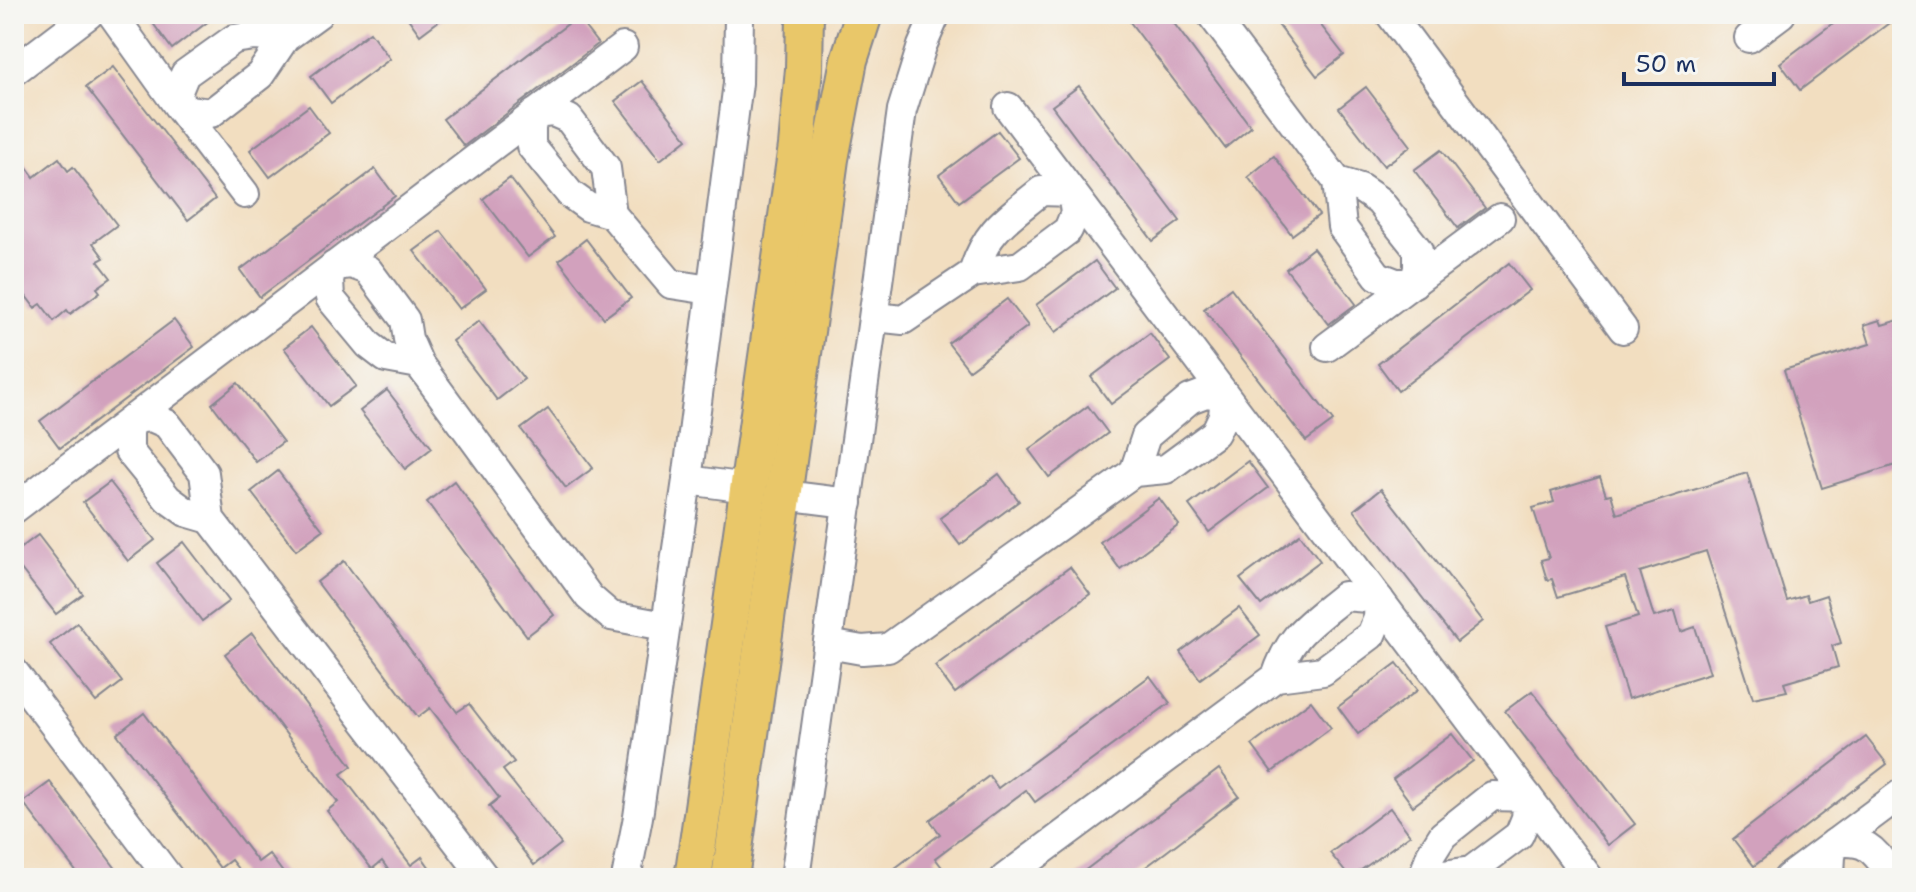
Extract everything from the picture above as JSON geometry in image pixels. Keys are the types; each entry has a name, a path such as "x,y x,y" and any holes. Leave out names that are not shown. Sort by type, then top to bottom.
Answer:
{"main road":[{"path":"730,878 784,495 801,244 800,115 805,14"},
{"path":"693,878 748,488 801,244 830,159 849,60 864,14"},
{"path":"714,732 750,737"}],"street":[{"path":"14,71 89,14"},
{"path":"112,14 245,194"},
{"path":"180,109 211,113 260,75 285,38 318,14"},
{"path":"626,878 638,817 687,480 738,83 739,14"},
{"path":"795,878 902,110 922,46 936,14"},
{"path":"1211,14 1337,181 1342,227 1378,276 1396,283 1414,283"},
{"path":"1390,14 1623,329"},
{"path":"1749,38 1781,14"},
{"path":"180,109 178,91 185,74 234,39 254,36 285,38"},
{"path":"14,509 623,47"},
{"path":"1008,107 1589,878"},
{"path":"534,114 553,112 569,119 606,168 612,214 671,284 710,290"},
{"path":"534,114 531,146 570,194 588,207 612,214"},
{"path":"1337,181 1360,188 1379,201 1418,250 1414,283"},
{"path":"973,273 980,250 993,231 1041,191 1072,192"},
{"path":"875,317 903,320 973,273 1020,266 1068,230 1075,213 1072,192"},
{"path":"1327,347 1500,218"},
{"path":"334,266 351,264 368,270 405,320 408,339 419,364 589,597 611,616 665,626"},
{"path":"334,266 329,279 330,298 369,345 386,358 419,364"},
{"path":"1134,472 1146,436 1190,399 1206,393 1225,396"},
{"path":"828,644 862,650 888,648 1134,472 1166,469 1215,433 1223,416 1225,396"},
{"path":"133,419 151,417 167,424 177,436 204,473 210,519 485,878"},
{"path":"133,419 129,451 168,499 186,512 210,519"},
{"path":"687,480 748,488"},
{"path":"784,495 848,503"},
{"path":"1276,677 1283,655 1296,636 1344,596 1379,599"},
{"path":"1005,878 1276,677 1323,671 1371,635 1378,618 1379,599"},
{"path":"14,672 169,878"},
{"path":"1788,878 1902,793"},
{"path":"1492,796 1528,797 1526,818 1519,835 1471,871 1423,878 1431,854 1443,835 1492,796"},
{"path":"1835,843 1852,841 1870,847 1894,878"},
{"path":"1834,878 1830,874 1835,843"}],"building":[{"path":"162,14 218,14 172,49 152,22"},
{"path":"405,14 448,14 420,35"},
{"path":"1124,14 1167,14 1251,127 1225,148"},
{"path":"1270,14 1312,14 1344,55 1317,76"},
{"path":"1845,14 1901,14 1800,90 1780,63"},
{"path":"577,17 598,44 464,146 443,119"},
{"path":"370,32 390,59 331,103 311,76"},
{"path":"113,67 215,199 188,220 86,87"},
{"path":"642,81 687,139 660,160 615,101"},
{"path":"1079,86 1180,221 1153,241 1052,106"},
{"path":"1366,87 1411,146 1384,166 1339,108"},
{"path":"309,106 329,133 270,177 250,150"},
{"path":"998,131 1019,158 959,202 939,175"},
{"path":"14,149 34,177 59,158 68,171 73,167 117,225 93,243 104,258 98,261 111,278 97,288 100,292 70,314 67,310 54,321 41,304 35,308 22,291 14,297"},
{"path":"1441,150 1485,208 1458,228 1414,170"},
{"path":"1274,156 1319,215 1292,235 1248,177"},
{"path":"375,169 395,196 260,297 240,270"},
{"path":"510,178 555,237 528,257 483,199"},
{"path":"441,231 486,289 459,309 414,251"},
{"path":"586,239 631,298 604,318 559,260"},
{"path":"1313,248 1356,304 1329,324 1286,269"},
{"path":"1095,261 1115,288 1056,332 1036,305"},
{"path":"1509,263 1530,290 1398,391 1378,364"},
{"path":"1231,288 1333,421 1306,441 1204,309"},
{"path":"1007,299 1028,326 969,370 948,343"},
{"path":"1902,319 1902,463 1822,488 1784,370 1870,344 1864,325 1880,320 1882,325"},
{"path":"174,320 194,347 60,448 40,421"},
{"path":"479,321 524,379 497,400 452,341"},
{"path":"311,327 356,386 329,406 284,348"},
{"path":"1150,333 1170,360 1111,404 1091,377"},
{"path":"238,383 283,442 256,462 212,404"},
{"path":"387,390 432,448 405,469 360,411"},
{"path":"1088,406 1108,433 1049,477 1029,450"},
{"path":"548,409 593,468 566,488 521,429"},
{"path":"1248,461 1268,488 1209,532 1189,505"},
{"path":"278,471 323,530 296,550 251,492"},
{"path":"1747,473 1787,601 1806,595 1808,601 1826,595 1841,643 1832,646 1838,667 1784,683 1787,691 1753,698 1706,551 1640,572 1654,617 1675,611 1681,632 1695,627 1710,673 1628,699 1605,627 1638,617 1625,577 1558,597 1552,579 1547,580 1541,560 1549,558 1533,508 1554,502 1551,492 1600,477 1606,495 1611,494 1617,514"},
{"path":"999,474 1019,501 960,545 940,518"},
{"path":"454,481 554,615 527,636 427,502"},
{"path":"110,482 155,540 128,561 83,502"},
{"path":"1381,489 1483,621 1457,642 1354,510"},
{"path":"1159,498 1179,525 1120,569 1100,542"},
{"path":"1300,534 1320,561 1261,605 1240,579"},
{"path":"38,535 83,594 56,614 14,560 14,553"},
{"path":"184,542 229,601 202,621 157,563"},
{"path":"344,561 457,712 469,704 514,762 503,770 561,844 534,865 489,806 499,798 430,708 418,717 317,582"},
{"path":"1070,567 1090,594 955,693 935,666"},
{"path":"1239,608 1260,635 1200,679 1180,652"},
{"path":"77,623 122,682 96,702 50,644"},
{"path":"252,633 352,766 341,774 411,865 422,857 437,878 394,878 382,861 372,869 327,811 338,802 225,654"},
{"path":"1397,663 1418,690 1358,734 1338,707"},
{"path":"1150,676 1170,703 1035,802 1026,790 935,858 950,878 882,878 940,834 930,820 989,776 998,788"},
{"path":"1532,691 1635,824 1608,845 1505,711"},
{"path":"1311,701 1331,728 1272,772 1252,745"},
{"path":"144,713 258,862 269,854 287,878 237,878 242,874 231,860 220,868 117,734"},
{"path":"1452,734 1473,761 1413,806 1393,779"},
{"path":"1866,737 1887,764 1754,866 1733,839"},
{"path":"1219,769 1239,796 1166,852 1131,878 1075,878"},
{"path":"50,782 123,878 81,878 23,802"},
{"path":"1390,808 1410,835 1350,878 1330,853"}]}
